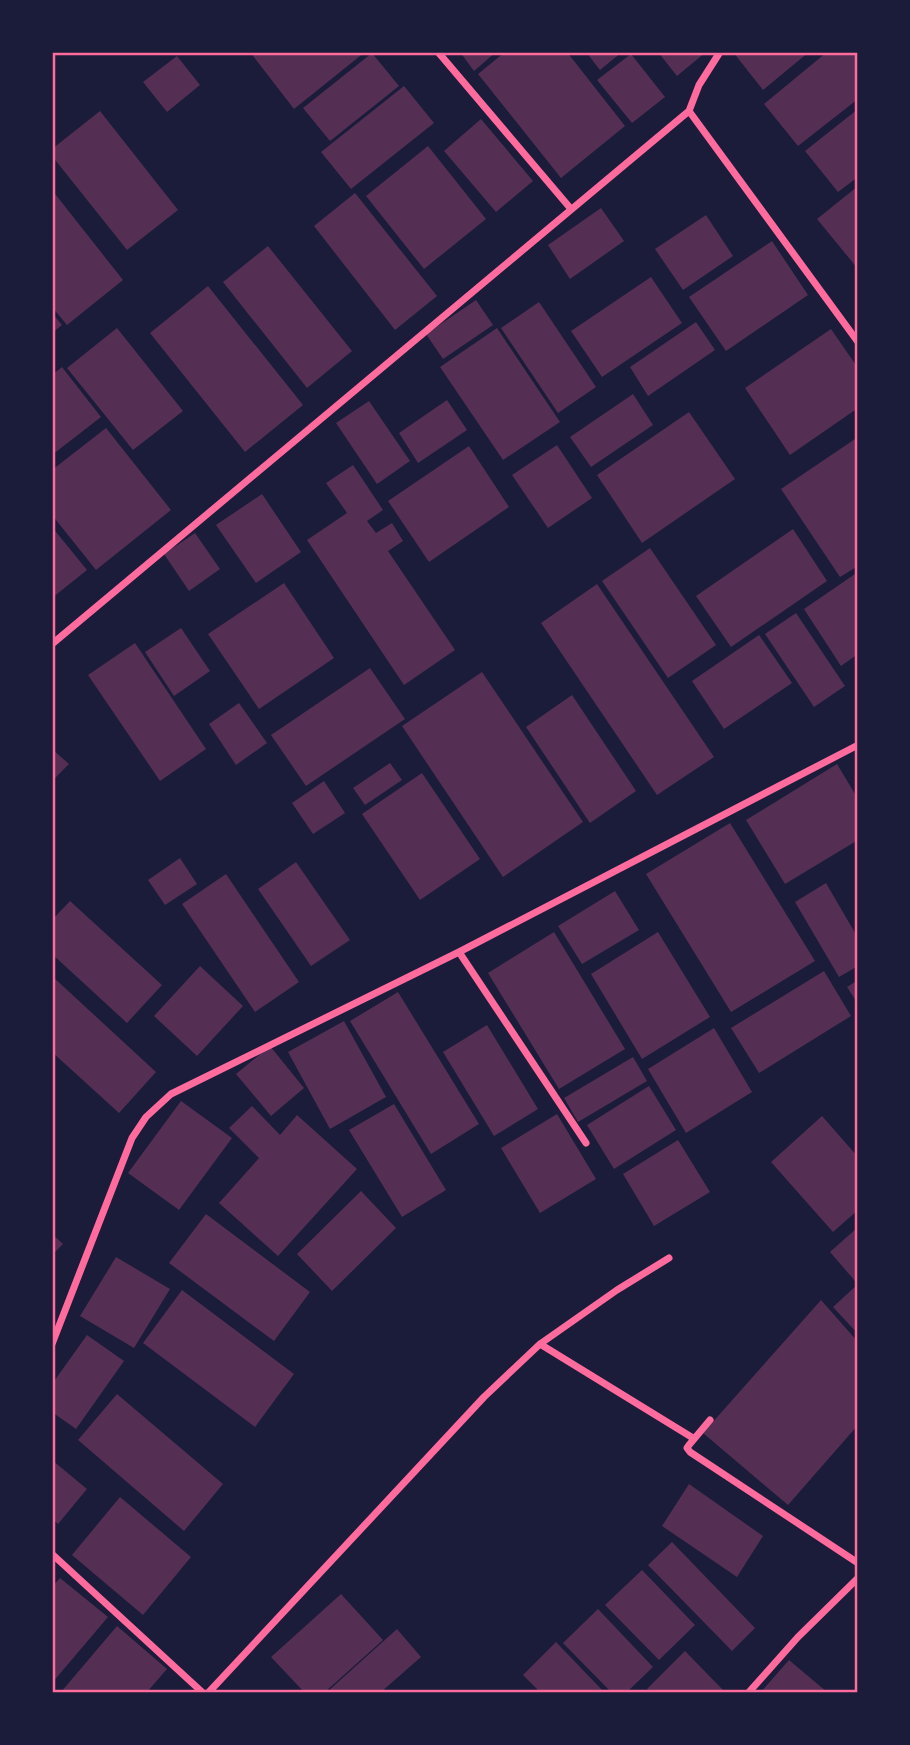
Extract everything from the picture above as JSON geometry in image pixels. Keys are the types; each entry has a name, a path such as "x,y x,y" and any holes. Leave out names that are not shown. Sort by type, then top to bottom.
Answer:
{"street":[{"path":"438,52 572,209"},
{"path":"52,644 689,111 699,85 720,52"},
{"path":"689,111 858,342"},
{"path":"52,1344 132,1138 146,1117 171,1094 459,952 858,745"},
{"path":"459,952 586,1143"},
{"path":"209,1692 484,1397 540,1344 617,1290 669,1258"},
{"path":"540,1344 693,1438"},
{"path":"710,1420 693,1438 687,1448 690,1452 858,1563"},
{"path":"52,1554 202,1692"},
{"path":"749,1692 798,1637 858,1577"}],"building":[{"path":"250,52 365,52 294,109"},
{"path":"460,52 496,52 474,71"},
{"path":"505,52 567,52 625,126 561,178 478,74"},
{"path":"586,52 622,52 600,70"},
{"path":"658,52 706,52 677,76"},
{"path":"733,52 809,52 763,90"},
{"path":"827,52 858,52 858,99 798,146 764,104"},
{"path":"372,53 399,86 330,141 303,108"},
{"path":"631,54 665,97 632,123 597,80"},
{"path":"177,56 200,85 167,112 143,82"},
{"path":"404,86 434,123 351,189 321,152"},
{"path":"858,109 858,177 838,192 805,151"},
{"path":"100,111 178,210 127,250 52,156 52,149"},
{"path":"481,119 533,181 496,212 444,151"},
{"path":"428,146 486,219 424,269 366,196"},
{"path":"858,186 858,269 817,219"},
{"path":"52,190 123,280 67,325 52,307"},
{"path":"355,193 437,296 395,330 314,226"},
{"path":"601,208 624,241 570,279 548,245"},
{"path":"706,215 733,256 683,290 655,249"},
{"path":"772,241 808,295 726,351 689,297"},
{"path":"268,246 352,351 307,388 223,282"},
{"path":"651,277 682,323 602,377 571,331"},
{"path":"208,286 303,405 245,452 150,333"},
{"path":"476,300 493,325 443,359 426,334"},
{"path":"539,302 596,387 558,413 501,328"},
{"path":"52,313 62,325 52,333"},
{"path":"696,322 715,350 648,396 630,367"},
{"path":"117,328 183,411 133,450 67,368"},
{"path":"497,328 560,422 503,460 440,367"},
{"path":"831,329 858,368 858,408 790,455 745,388"},
{"path":"62,367 101,417 52,455 52,375"},
{"path":"633,394 653,425 591,467 570,437"},
{"path":"447,400 467,430 418,463 399,433"},
{"path":"369,401 410,461 377,484 336,423"},
{"path":"689,412 735,479 642,543 597,475"},
{"path":"106,428 171,510 96,570 52,515 52,470"},
{"path":"858,437 858,566 840,577 781,489"},
{"path":"557,445 592,498 548,528 512,475"},
{"path":"469,446 509,507 429,562 388,501"},
{"path":"353,465 383,510 367,521 376,533 392,523 403,541 388,551 455,650 404,685 307,540 347,513 326,483"},
{"path":"262,494 301,552 256,583 216,525"},
{"path":"52,527 87,570 52,598"},
{"path":"793,529 827,581 731,647 696,596"},
{"path":"195,533 220,569 189,591 164,554"},
{"path":"650,548 716,645 668,678 602,581"},
{"path":"855,574 858,577 858,654 841,666 804,609"},
{"path":"284,583 334,658 259,709 208,634"},
{"path":"597,584 714,757 657,795 541,623"},
{"path":"796,613 845,686 814,707 765,634"},
{"path":"181,628 210,671 174,696 145,652"},
{"path":"759,635 792,683 724,729 692,681"},
{"path":"135,643 206,749 160,781 88,675"},
{"path":"370,668 405,719 306,786 271,735"},
{"path":"482,672 583,822 503,877 402,726"},
{"path":"572,695 636,791 590,823 526,727"},
{"path":"239,703 267,743 236,765 209,724"},
{"path":"52,749 69,764 52,781"},
{"path":"390,763 402,780 365,805 353,788"},
{"path":"837,764 858,799 858,840 785,884 746,820"},
{"path":"422,773 480,859 420,900 362,814"},
{"path":"324,781 345,813 313,834 292,803"},
{"path":"730,823 815,961 731,1012 646,874"},
{"path":"180,858 197,884 165,905 148,880"},
{"path":"296,862 350,940 311,966 258,889"},
{"path":"226,874 299,982 255,1012 182,904"},
{"path":"826,883 858,938 858,966 839,977 795,902"},
{"path":"615,891 639,930 582,964 558,926"},
{"path":"70,901 162,985 127,1023 52,954 52,920"},
{"path":"554,932 625,1049 559,1089 488,973"},
{"path":"658,932 710,1017 642,1059 591,974"},
{"path":"200,966 243,1006 197,1056 154,1016"},
{"path":"824,971 851,1016 759,1073 731,1028"},
{"path":"52,976 156,1072 119,1113 52,1052"},
{"path":"858,980 858,1004 847,987"},
{"path":"398,992 479,1124 431,1154 350,1021"},
{"path":"344,1021 386,1097 330,1129 288,1052"},
{"path":"487,1025 538,1109 494,1136 443,1052"},
{"path":"714,1028 752,1092 686,1133 648,1069"},
{"path":"270,1046 304,1088 271,1116 236,1074"},
{"path":"633,1057 647,1081 578,1122 564,1098"},
{"path":"649,1086 676,1130 614,1169 587,1125"},
{"path":"181,1101 232,1138 179,1210 128,1173"},
{"path":"394,1104 446,1190 402,1217 349,1130"},
{"path":"252,1106 280,1135 297,1115 357,1169 278,1256 219,1203 259,1158 229,1128"},
{"path":"557,1114 596,1179 540,1213 501,1148"},
{"path":"822,1116 858,1157 858,1210 833,1232 771,1162"},
{"path":"678,1140 710,1192 654,1226 623,1174"},
{"path":"361,1191 396,1228 332,1291 297,1254"},
{"path":"206,1214 310,1292 274,1341 169,1263"},
{"path":"858,1227 858,1278 855,1281 830,1252"},
{"path":"52,1234 63,1244 52,1255"},
{"path":"116,1257 170,1289 134,1348 80,1316"},
{"path":"858,1284 858,1334 833,1307"},
{"path":"182,1290 294,1374 255,1427 143,1343"},
{"path":"821,1300 858,1342 858,1425 788,1505 703,1433"},
{"path":"87,1335 124,1361 76,1429 52,1412 52,1384"},
{"path":"117,1394 223,1484 184,1531 78,1440"},
{"path":"52,1460 87,1489 58,1524 52,1519"},
{"path":"689,1484 763,1536 737,1577 662,1526"},
{"path":"120,1497 191,1557 143,1615 72,1555"},
{"path":"672,1542 755,1628 732,1651 648,1565"},
{"path":"642,1570 695,1625 659,1660 605,1605"},
{"path":"60,1578 108,1617 52,1683 52,1587"},
{"path":"341,1594 383,1640 325,1692 304,1692 271,1657"},
{"path":"598,1609 653,1667 627,1692 611,1692 563,1643"},
{"path":"117,1626 167,1669 147,1692 61,1692"},
{"path":"397,1629 421,1657 381,1692 327,1692"},
{"path":"556,1642 604,1692 540,1692 523,1675"},
{"path":"685,1651 723,1690 651,1692 647,1689"},
{"path":"789,1660 827,1692 761,1692"}]}
